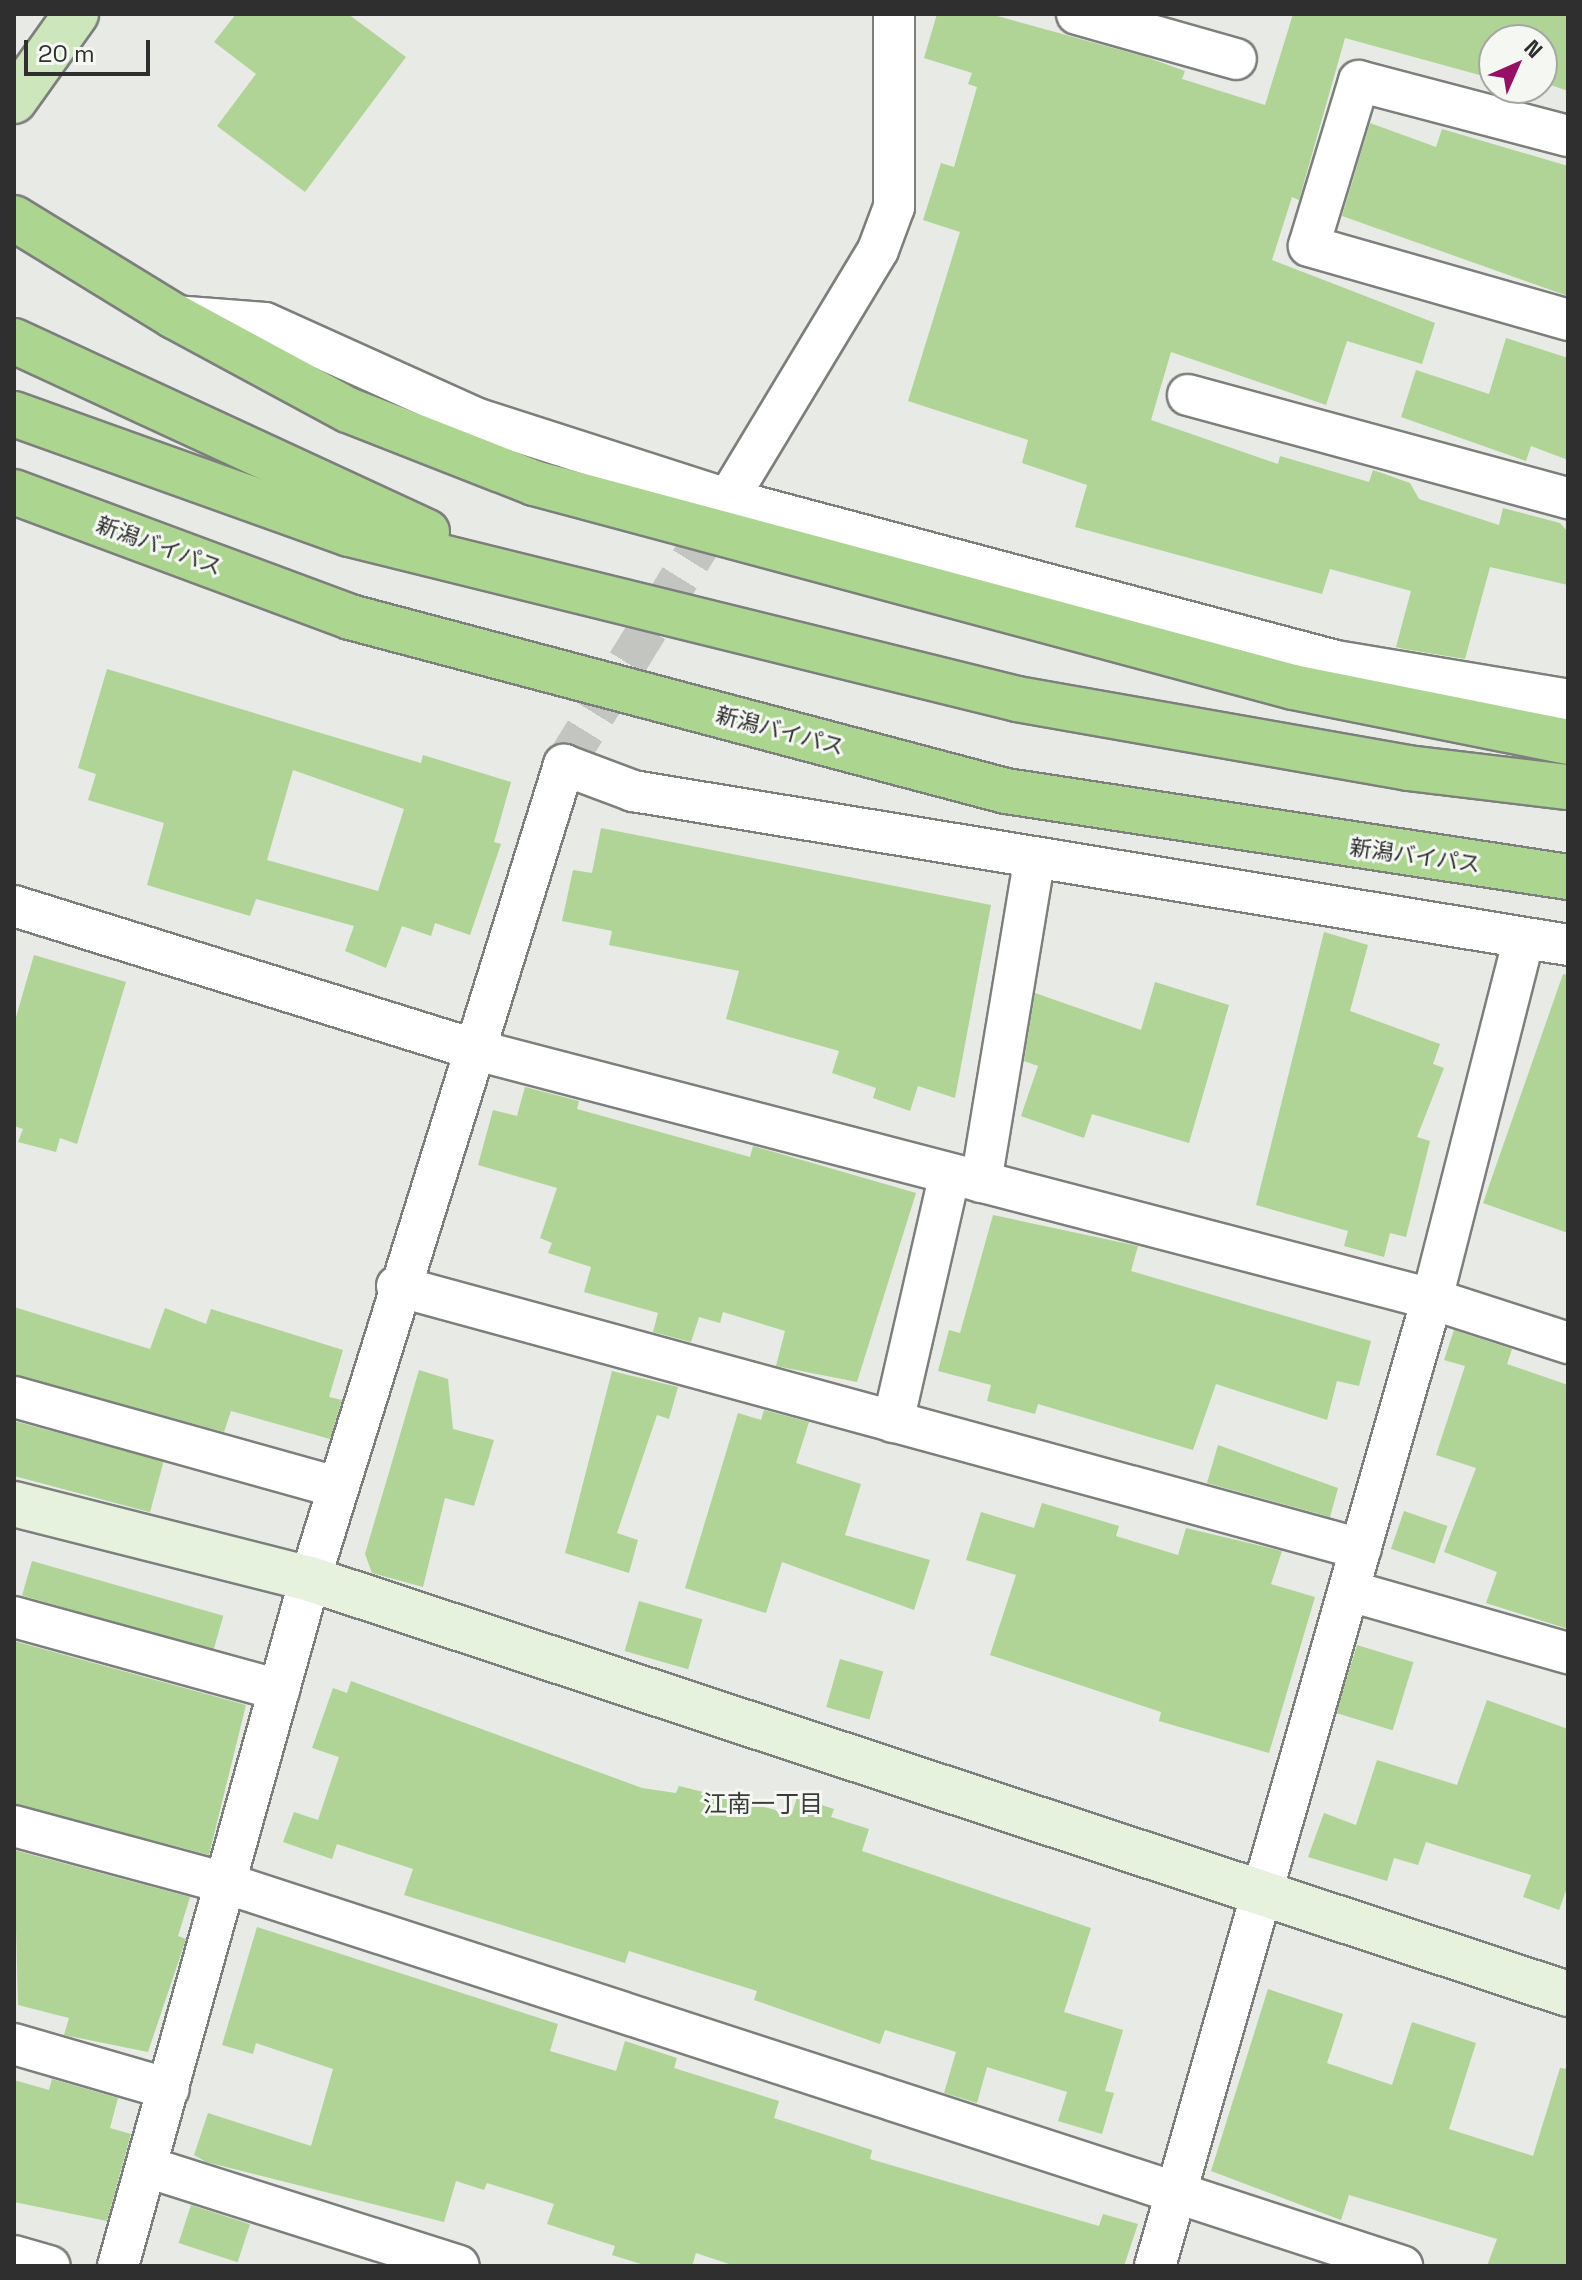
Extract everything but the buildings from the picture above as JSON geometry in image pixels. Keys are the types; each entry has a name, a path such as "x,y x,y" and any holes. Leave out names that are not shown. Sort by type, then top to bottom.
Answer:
{"highway":[{"path":"14,218 174,316 348,410 534,483 1293,687 1568,742"},
{"path":"14,341 513,572"},
{"path":"14,414 349,534 513,572 1017,699 1408,768 1568,787"},
{"name":"新潟バイパス","path":"14,492 350,617 1006,791 1568,877"}],"main road":[{"path":"14,101 76,14"}],"street":[{"path":"724,505 878,250 894,207 894,14"},
{"path":"1077,14 1236,59"},
{"path":"1568,136 1359,81 1309,246 1568,320"},
{"path":"174,316 265,323 478,419 724,505 1336,661 1568,700"},
{"path":"1188,395 1568,498"},
{"path":"118,2266 337,1487 397,1286 476,1050 564,765 633,791 1523,943 1568,945"},
{"path":"893,1422 966,1178 1034,861"},
{"path":"14,906 476,1050 1432,1299 1568,1343"},
{"path":"1155,2266 1432,1299 1523,943"},
{"path":"397,1286 1361,1549"},
{"path":"14,1397 337,1487"},
{"path":"14,1504 310,1579 1262,1899 1568,1994"},
{"path":"1350,1591 1568,1653"},
{"path":"14,1617 279,1690"},
{"path":"14,1826 225,1883 1402,2266"},
{"path":"14,2044 169,2089"},
{"path":"147,2167 459,2266"},
{"path":"14,2256 50,2266"}],"tunnel":[{"path":"564,765 720,512"}],"district":[{"name":"江南一丁目","path":"763,1804"}]}
